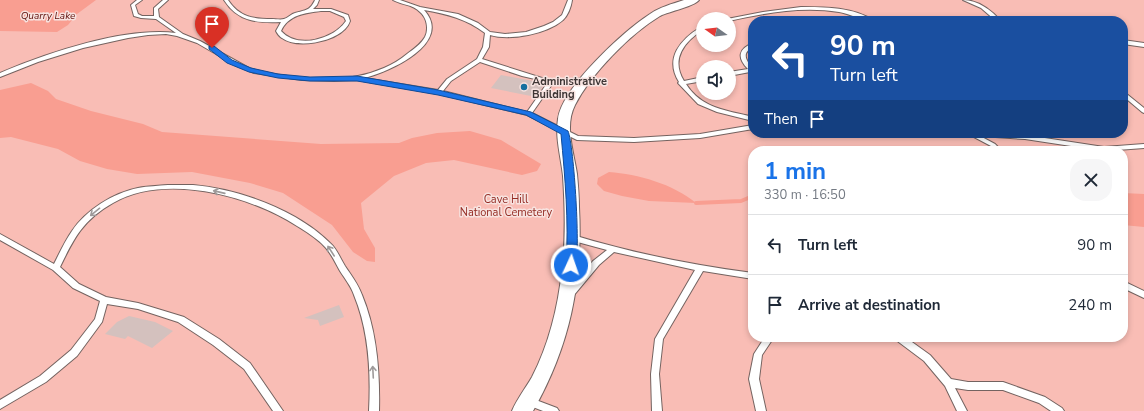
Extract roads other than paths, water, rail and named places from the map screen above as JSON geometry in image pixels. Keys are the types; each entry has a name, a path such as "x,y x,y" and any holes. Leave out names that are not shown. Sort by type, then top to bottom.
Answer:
{"street":[{"path":"525,406 550,362 569,296 573,238 570,176 564,118 566,109 586,80 629,35 643,23 655,15 694,0"}],"lane":[{"path":"140,0 133,5 136,15 141,17 157,18 181,34 212,48 230,61 249,70 278,76 310,79 357,79 438,92 529,114 577,138 634,140 700,136 748,128"},
{"path":"157,18 156,9 166,0"},
{"path":"226,0 229,7 238,15 254,20 285,20 309,11 331,10 340,12 346,16 348,21 346,26 340,32 332,36 308,42 286,39 280,36 278,31 280,25 285,20"},
{"path":"309,11 317,0"},
{"path":"395,0 420,8 458,16 476,24 488,33 503,36 522,34 545,28 562,18 570,0"},
{"path":"965,0 983,7 993,16"},
{"path":"983,0 983,7"},
{"path":"357,79 403,60 420,47 429,35 430,24 426,14 420,8"},
{"path":"750,16 777,11 811,8 856,16"},
{"path":"736,19 748,16"},
{"path":"0,75 35,61 108,40 139,34 164,32 181,34"},
{"path":"438,92 448,80 479,60 486,47 488,33"},
{"path":"696,33 688,38 679,49 675,60 677,74 681,83 699,102 727,113 748,118"},
{"path":"1128,43 1144,45"},
{"path":"748,48 742,55 744,62 748,67"},
{"path":"479,60 521,74 551,81 586,80"},
{"path":"736,73 748,71"},
{"path":"681,83 696,80"},
{"path":"529,114 551,81"},
{"path":"1128,97 1144,111"},
{"path":"980,138 994,146"},
{"path":"1038,138 1091,146"},
{"path":"1128,149 1144,146"},
{"path":"56,268 81,224 99,209 122,196 144,189 176,187 201,188 245,198 277,210 328,246 358,293 367,323 372,359 374,411"},
{"path":"0,237 56,268 76,286 104,300 138,306 181,319 216,342 248,366 278,411"},
{"path":"573,238 612,250 700,269 748,275"},
{"path":"569,296 596,263 612,250"},
{"path":"657,411 655,374 659,340 700,269"},
{"path":"1128,287 1144,295"},
{"path":"0,405 43,379 74,353 98,320 104,300"},
{"path":"761,411 754,379 758,354 766,342"},
{"path":"906,342 927,358 948,382 962,411"},
{"path":"948,382 968,386 1003,386 1042,400 1059,411"},
{"path":"525,406 554,411"}],"water":[{"name":"Quarry Lake","path":"0,0 96,0 77,14 68,25 57,32 0,31"},
{"path":"31,83 48,91 56,99 91,111 143,124 162,132 321,144 399,143 412,138 437,133 470,131 501,140 541,164 537,171 522,175 454,160 426,163 394,176 361,203 364,229 375,248 375,262 367,261 353,252 332,225 283,193 250,183 192,172 137,174 107,169 80,161 58,149 11,137 0,138 0,90"},
{"path":"609,172 632,175 655,181 677,190 696,203 649,201 604,191 597,184 598,178"},
{"path":"1128,193 1144,194 1144,227 1128,225"}],"waterway":[{"path":"696,203 741,201 748,198"}],"place":[{"name":"Administrative Building","path":"524,87"}],"park label":[{"name":"Cave Hill National Cemetery","path":"506,205"}]}
